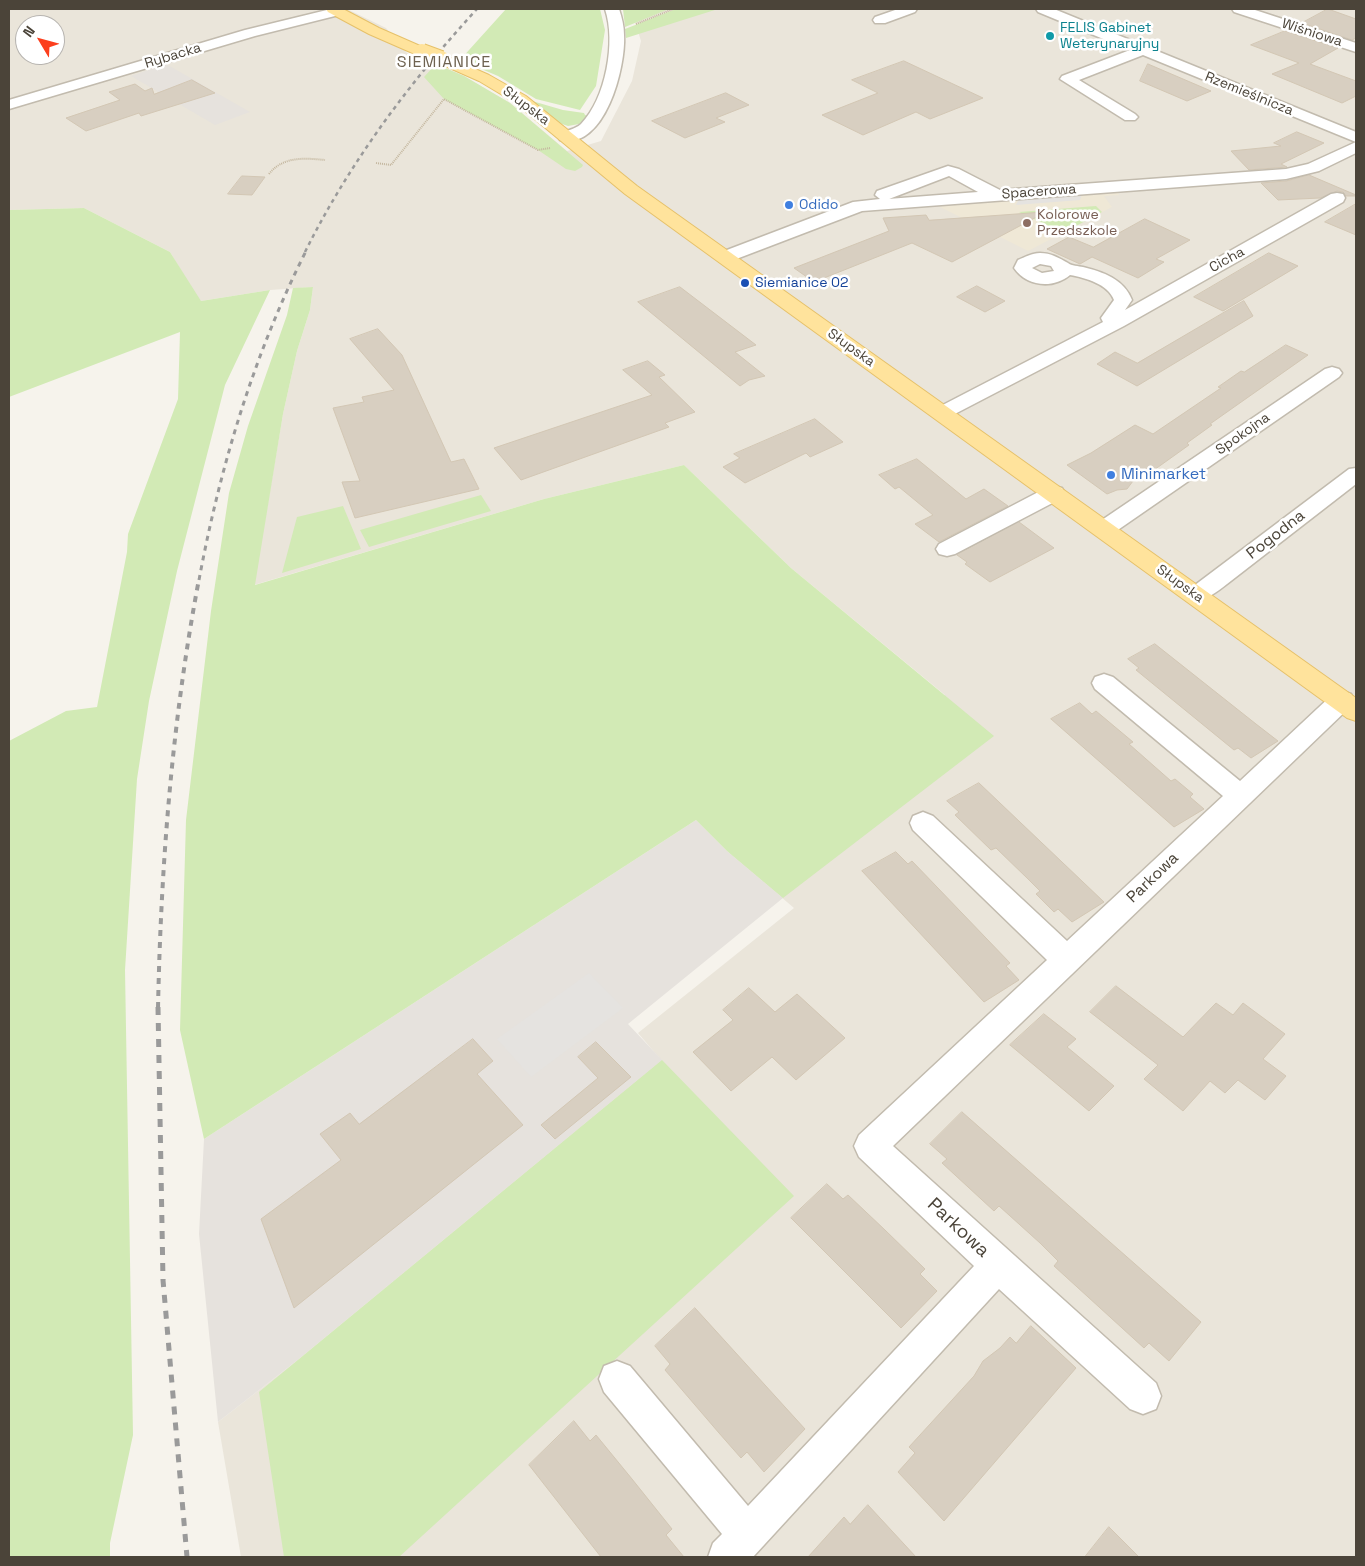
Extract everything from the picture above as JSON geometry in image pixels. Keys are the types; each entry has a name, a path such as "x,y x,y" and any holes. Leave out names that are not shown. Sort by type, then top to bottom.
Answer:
{"main road":[{"name":"Słupska","path":"336,10 374,31 484,78 511,93 560,142 624,184 1349,706"}],"street":[{"path":"560,142 589,126 601,108 610,89 617,39 612,9"},
{"path":"880,20 910,9"},
{"name":"Rzemieślnicza","path":"1043,9 1356,137"},
{"name":"Wiśniowa","path":"1238,9 1356,48"},
{"name":"Rybacka","path":"9,104 250,33 336,10"},
{"path":"1130,117 1067,79 1143,50"},
{"name":"Spacerowa","path":"725,257 847,209 870,204 986,191 991,200 1002,205 1028,207 1085,202 1088,199 1083,189 1286,174 1313,168 1356,147"},
{"path":"870,204 884,195 928,179 949,188 986,191 997,183 1054,179"},
{"name":"Cicha","path":"942,413 1117,322 1337,198"},
{"path":"1063,269 1089,273 1120,290 1123,300 1110,318 1117,322"},
{"name":"Spokojna","path":"1104,529 1332,373"},
{"name":"Pogodna","path":"1194,594 1203,591 1220,579 1356,474"},
{"path":"947,550 1054,493"},
{"path":"1104,683 1240,796"},
{"name":"Parkowa","path":"737,1546 998,1265 870,1146 1240,796 1349,706"},
{"path":"923,824 1067,960"},
{"path":"998,1265 1143,1396"},
{"path":"617,1379 737,1546"}],"path":[{"path":"633,25 673,9"},
{"path":"376,163 391,165 444,99 538,150 560,142"},
{"path":"269,174 273,167 286,162 305,158 325,160"}],"shaded area":[{"path":"9,9 347,9 386,28 407,53 464,76 510,103 567,151 601,141 632,81 641,41 631,9 1356,9 1356,1557 241,1557 218,1422 299,1359 661,1060 638,1033 794,908 727,851 945,695 791,568 684,465 544,499 254,585 283,414 297,351 310,310 313,287 270,290 201,301 170,252 84,208 9,210"},
{"path":"166,64 250,112 215,125 131,76"},
{"name":"Kolorowe Przedszkole","path":"1117,191 1119,195 1104,196 1112,207 1028,251 936,205"},
{"path":"1082,194 1080,200 1016,205 1019,199"},
{"path":"696,820 727,851 783,898 628,1024 662,1060 299,1359 218,1422 199,1234 204,1139"},
{"path":"589,973 623,1008 531,1077 497,1039"}],"green space":[{"path":"506,9 600,9 605,30 596,86 580,110 536,99 498,76 460,60"},
{"path":"623,9 669,9 625,27"},
{"path":"676,9 718,9 626,38 625,29"},
{"path":"436,64 464,76 510,103 583,165 582,167 575,171 566,169 538,150 444,99 424,77"},
{"path":"532,101 563,110 584,113 589,116 579,124 568,126 559,123"},
{"path":"1096,206 1102,212 1063,233 1019,212"},
{"path":"84,208 170,252 201,301 270,290 225,385 177,571 149,701 137,779 125,970 133,1435 110,1543 110,1557 9,1557 9,741 66,711 97,707 127,552 128,534 178,399 180,332 9,397 9,210"},
{"path":"313,287 310,310 297,351 283,414 255,585 544,499 684,465 791,568 994,736 783,898 727,851 696,820 204,1139 180,1030 186,820 211,611 229,493 248,426 287,315 293,288"},
{"path":"481,495 491,511 369,547 360,530"},
{"path":"343,506 361,549 282,573 297,517"},
{"path":"662,1060 794,1196 399,1557 284,1557 259,1392"}],"building":[{"path":"1328,9 1356,19 1356,38 1352,40 1302,23"},
{"path":"1285,31 1338,48 1310,64 1356,81 1356,96 1342,103 1272,74 1299,63 1251,45"},
{"path":"904,61 983,98 930,119 916,112 863,135 822,115 878,93 852,80"},
{"path":"1148,64 1211,91 1187,101 1140,81"},
{"path":"192,80 215,93 141,116 139,113 86,131 66,118 120,100 109,92 135,84 145,91 152,88 154,94"},
{"path":"726,93 749,105 716,118 725,122 685,138 652,121"},
{"path":"1297,132 1324,143 1281,164 1287,167 1249,170 1231,151 1281,146 1274,143"},
{"path":"1309,175 1356,196 1346,196 1343,192 1337,191 1320,198 1278,200 1261,183 1286,181"},
{"path":"242,176 265,177 252,195 228,194"},
{"path":"1356,204 1356,235 1325,222"},
{"path":"1046,212 952,262 912,243 814,282 794,268 889,231 883,218 926,215 929,220"},
{"path":"1145,219 1190,240 1156,259 1164,262 1138,278 1092,257 1080,264 1047,249 1069,237 1093,247"},
{"path":"1269,253 1298,266 1223,311 1194,297"},
{"path":"977,286 1005,301 985,312 957,297"},
{"path":"680,287 756,345 735,352 765,376 749,380 740,386 638,302"},
{"path":"1244,301 1253,316 1137,386 1097,364 1115,352 1137,363"},
{"path":"378,329 402,355 451,462 464,459 479,489 355,518 342,482 360,481 333,408 364,402 362,397 394,390 350,339"},
{"path":"1286,345 1308,355 1210,424 1212,425 1187,443 1189,445 1147,475 1133,481 1127,489 1107,494 1067,465 1091,453 1135,425 1153,434 1221,388 1218,387 1241,371 1244,372"},
{"path":"648,361 665,375 659,377 695,412 665,423 669,427 521,480 494,448 652,395 623,370"},
{"path":"815,419 843,442 810,457 806,453 745,483 723,467 740,458 734,454"},
{"path":"917,459 966,499 984,489 1008,506 939,542 915,524 933,515 899,487 895,489 879,475"},
{"path":"1019,522 1054,548 990,582 965,564 967,562 957,555"},
{"path":"1155,644 1278,741 1251,758 1238,748 1234,750 1136,670 1139,668 1128,659"},
{"path":"1080,703 1092,714 1096,711 1133,742 1129,744 1171,781 1175,779 1193,794 1190,797 1204,809 1174,827 1051,719"},
{"path":"979,783 1104,902 1072,922 1058,909 1054,912 1036,894 1040,891 1027,878 996,848 991,850 955,815 959,812 947,801"},
{"path":"896,852 908,864 912,861 1010,963 1006,966 1019,980 984,1002 862,871"},
{"path":"1116,986 1183,1037 1216,1003 1233,1015 1243,1003 1285,1034 1263,1059 1286,1076 1265,1100 1238,1080 1225,1093 1210,1081 1183,1111 1144,1079 1158,1065 1090,1012"},
{"path":"749,988 775,1012 797,994 845,1038 796,1080 772,1057 731,1091 693,1052 733,1020 723,1010"},
{"path":"1044,1014 1076,1039 1067,1047 1114,1086 1089,1111 1010,1045"},
{"path":"473,1039 493,1061 477,1074 523,1125 294,1308 261,1219 341,1160 320,1134 350,1113 359,1124"},
{"path":"596,1042 631,1077 555,1139 541,1125 598,1078 578,1057"},
{"path":"962,1112 1201,1322 1169,1361 1149,1343 1144,1348 1054,1266 1058,1261 1040,1243 999,1206 994,1211 942,1163 947,1159 930,1144"},
{"path":"827,1184 843,1199 848,1195 885,1230 925,1269 920,1274 937,1291 901,1328 791,1218"},
{"path":"695,1308 805,1429 764,1472 747,1452 741,1458 665,1370 670,1364 655,1346"},
{"path":"1031,1326 1076,1368 944,1521 898,1472 915,1453 909,1447 974,1376 983,1361 1000,1348 1010,1337 1016,1343"},
{"path":"574,1421 590,1441 596,1435 632,1479 672,1529 666,1535 684,1557 601,1557 529,1465"},
{"path":"868,1505 916,1557 808,1557 844,1517 850,1524"},
{"path":"1109,1527 1139,1557 1085,1557"}],"railway":[{"path":"305,252 341,186 382,125 428,66 477,9"},
{"path":"199,580 217,495 241,412 270,330 306,251"},
{"path":"158,1008 165,846 175,739 199,579"},
{"path":"158,1008 163,1280 187,1557"}],"place":[{"name":"FELIS Gabinet Weterynaryjny","path":"1050,36"},
{"name":"Odido","path":"789,205"},
{"name":"Kolorowe Przedszkole","path":"1027,223"},
{"name":"Siemianice 02","path":"745,283"},
{"name":"Minimarket","path":"1111,475"}],"district":[{"name":"SIEMIANICE","path":"444,63"}]}
